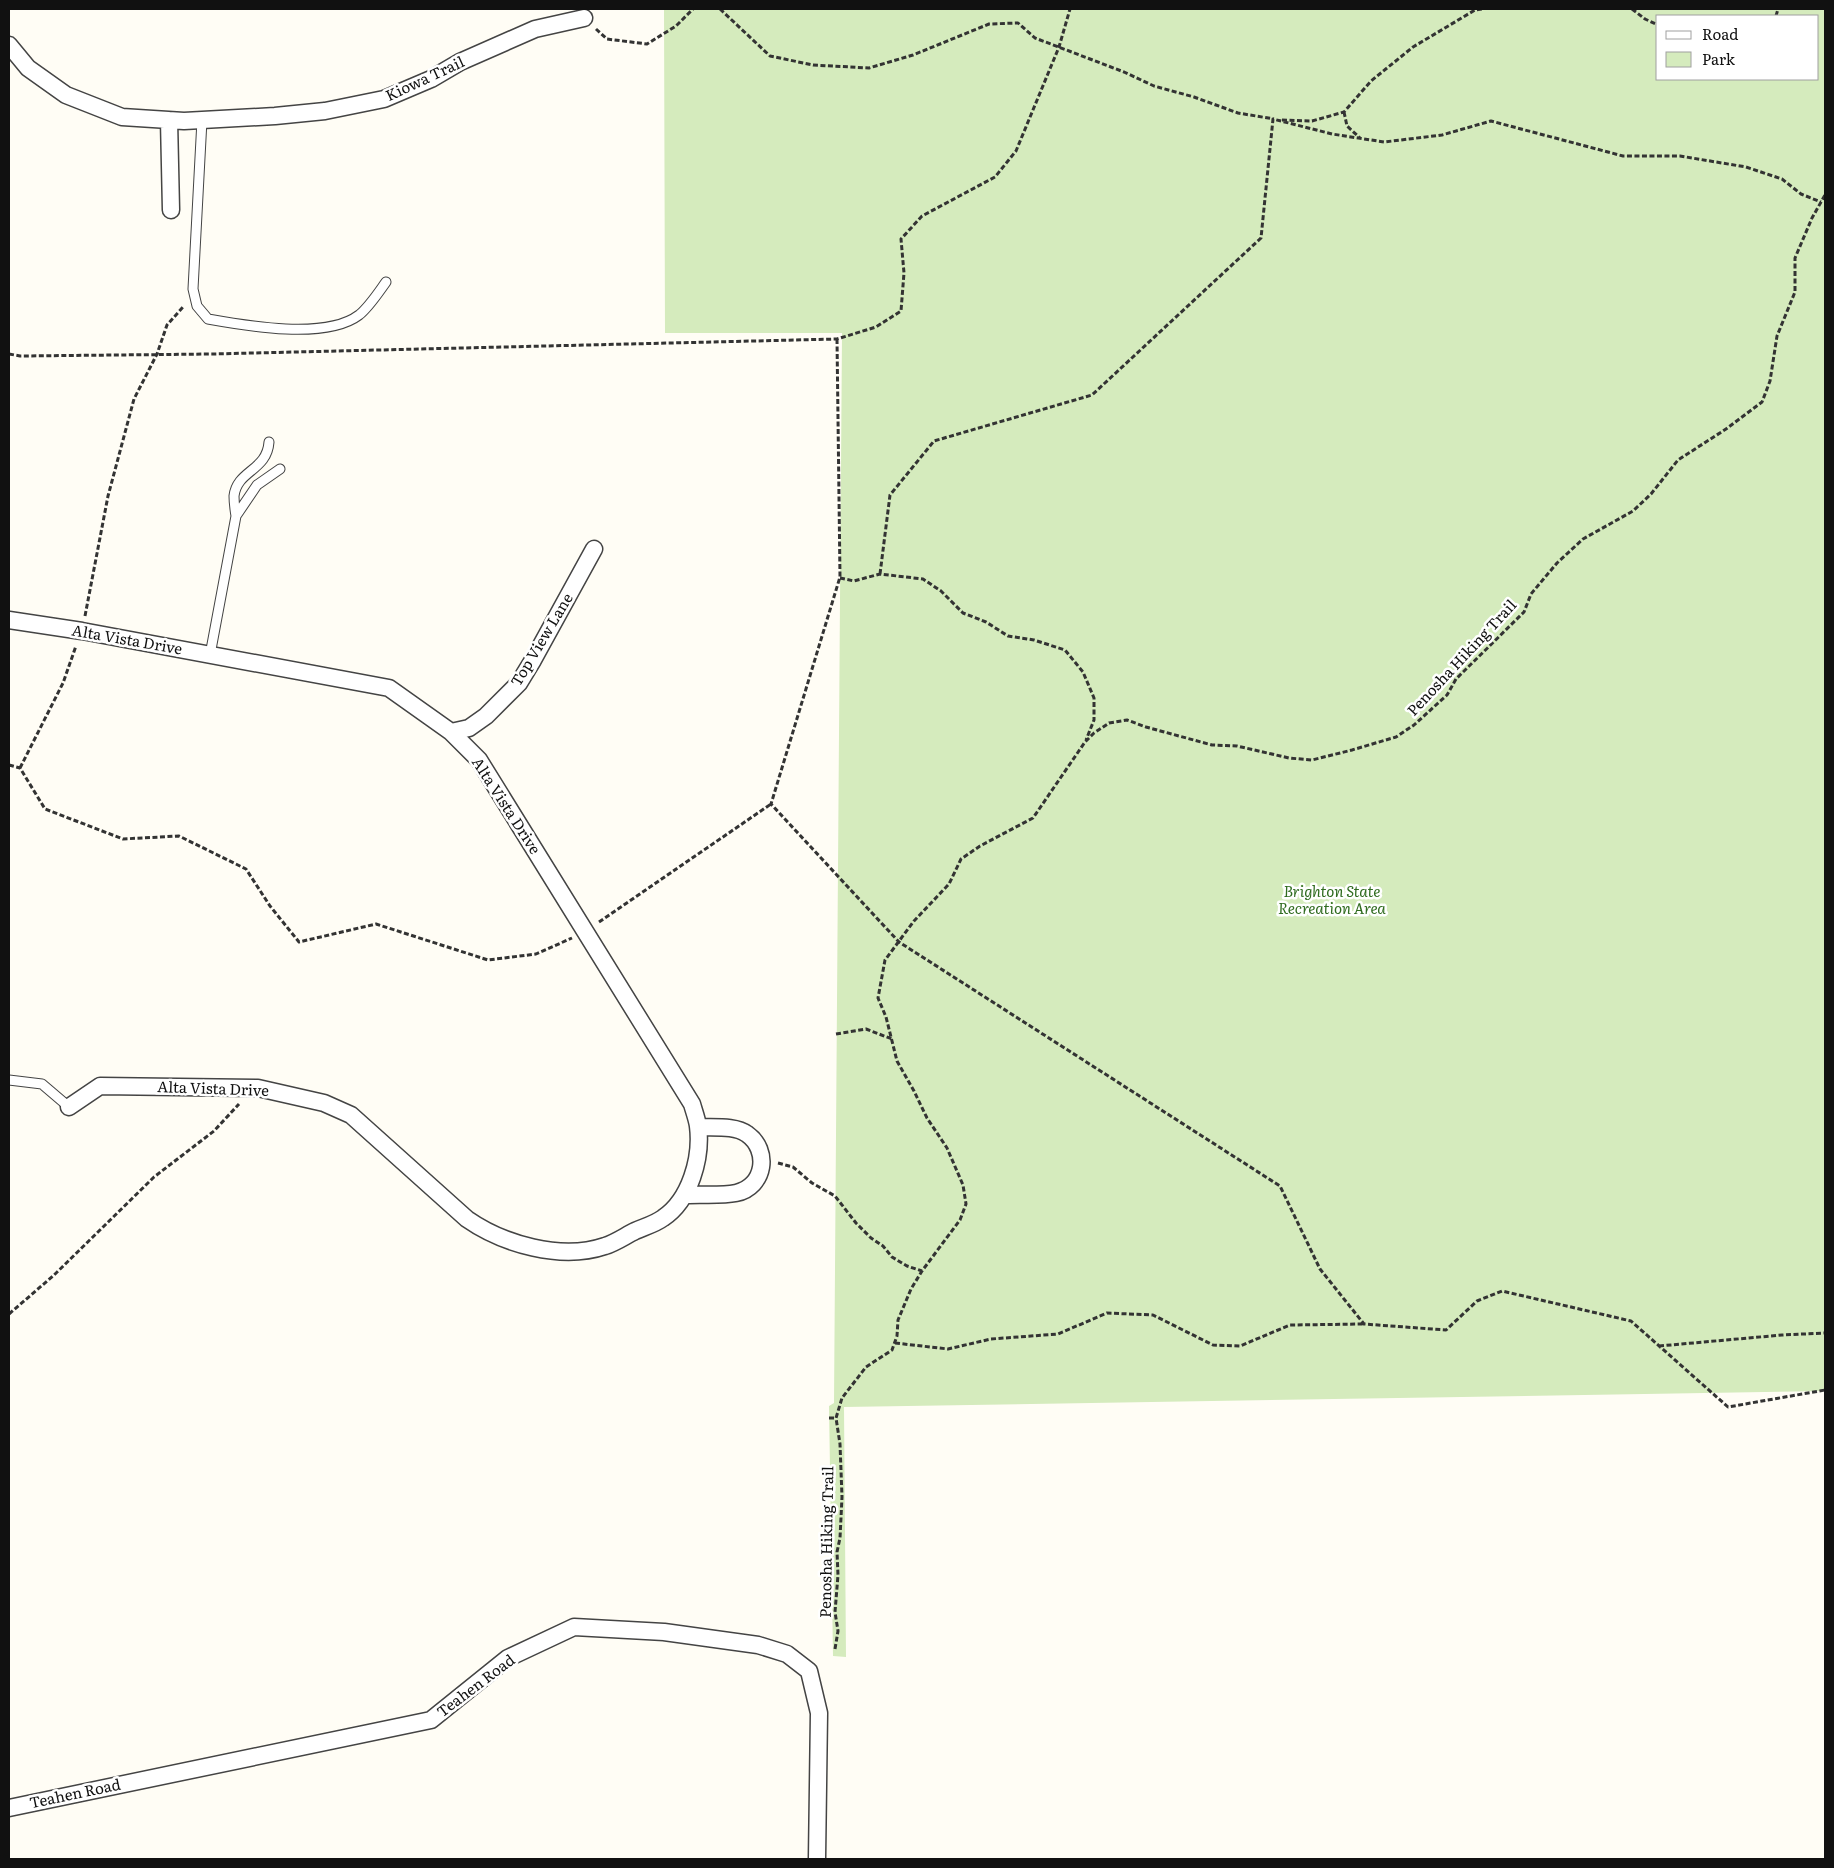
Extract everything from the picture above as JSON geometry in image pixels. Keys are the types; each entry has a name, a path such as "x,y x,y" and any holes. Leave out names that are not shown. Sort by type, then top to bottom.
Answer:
{"street":[{"name":"Kiowa Trail","path":"9,45 28,68 66,95 122,117 202,120 325,111 384,99 431,79 460,62 535,29 584,18"},
{"path":"169,120 172,210"},
{"name":"Top View Lane","path":"451,732 469,728 486,716 519,683 534,660 594,549"},
{"name":"Alta Vista Drive","path":"9,620 82,631 389,688 451,732 479,760 692,1104 698,1127 698,1156 686,1195 664,1218 604,1247 575,1251 539,1249 512,1242 482,1230 467,1219 351,1116 324,1103 254,1088 100,1086 69,1107"},
{"path":"686,1195 737,1193 755,1183 761,1174 762,1160 760,1148 746,1133 738,1129 698,1127"},
{"name":"Teahen Road","path":"9,1808 431,1720 508,1658 574,1627 664,1632 758,1645 787,1654 809,1671 819,1714 817,1859"}],"lane":[{"path":"202,120 193,288 197,306 208,319 273,329 311,328 344,324 360,314 386,282"},
{"path":"210,655 236,516 234,495 240,480 261,464 268,450 269,442"},
{"path":"236,516 257,485 280,469"},
{"path":"9,1080 42,1084 69,1107"}],"path":[{"path":"584,18 607,39 647,44 676,26 693,9"},
{"path":"720,9 770,56 813,65 869,68 913,54 989,24 1018,23 1035,38 1154,86 1194,97 1238,113 1273,119 1332,134 1384,142 1442,135 1490,121 1623,156 1680,156 1746,167 1782,179 1802,194 1821,202"},
{"path":"9,354 20,356 157,354 837,339 876,327 901,311 904,273 902,239 922,216 995,176 1016,151 1059,47 1070,9"},
{"path":"1273,119 1312,121 1344,112 1371,81 1413,47 1475,10 1482,9"},
{"path":"1632,9 1645,19 1656,24"},
{"path":"1344,112 1347,126 1360,138"},
{"path":"880,574 890,495 934,441 1092,395 1261,238 1273,119"},
{"name":"Penosha Hiking Trail","path":"835,1649 838,1631 834,1612 842,1497 840,1444 836,1418 842,1398 856,1379 866,1367 892,1350 898,1320 911,1289 922,1270 960,1220 966,1204 963,1185 947,1148 927,1118 896,1061 886,1017 878,998 885,960 914,921 949,884 962,859 980,846 1033,818 1085,742 1109,723 1127,720 1212,745 1236,746 1289,758 1312,760 1396,737 1414,725 1447,695 1456,679 1524,612 1531,594 1563,557 1583,539 1633,511 1651,494 1678,460 1726,429 1762,402 1770,381 1777,336 1794,292 1795,258 1812,218 1825,195"},
{"path":"20,768 63,683 82,631 108,496 134,399 157,354 167,325 195,294"},
{"path":"9,765 20,768 45,808 123,839 179,836 246,868 270,906 300,942 376,924 488,960 536,954 585,932 771,804 840,576 837,339"},
{"path":"840,578 854,580 880,574 923,580 941,591 963,613 986,622 1008,636 1034,640 1065,650 1083,672 1094,698 1094,720 1085,742"},
{"path":"771,804 899,942 1280,1186 1320,1269 1364,1324"},
{"path":"836,1034 866,1029 892,1039"},
{"path":"9,1314 53,1276 154,1177 214,1131 254,1088"},
{"path":"762,1160 793,1167 812,1182 835,1196 856,1223 871,1238 883,1246 892,1257 907,1266 922,1270"},
{"path":"895,1342 948,1350 991,1339 1058,1334 1106,1313 1153,1315 1213,1345 1240,1346 1290,1325 1364,1324 1446,1330 1477,1301 1502,1291 1631,1321 1728,1408 1825,1390"},
{"path":"1659,1346 1825,1333"},
{"path":"830,1418 836,1418"}],"green space":[{"name":"Brighton State Recreation Area","path":"664,9 1825,9 1825,1391 844,1407 846,1657 833,1656 829,1406 834,1403 842,333 665,333"}]}
